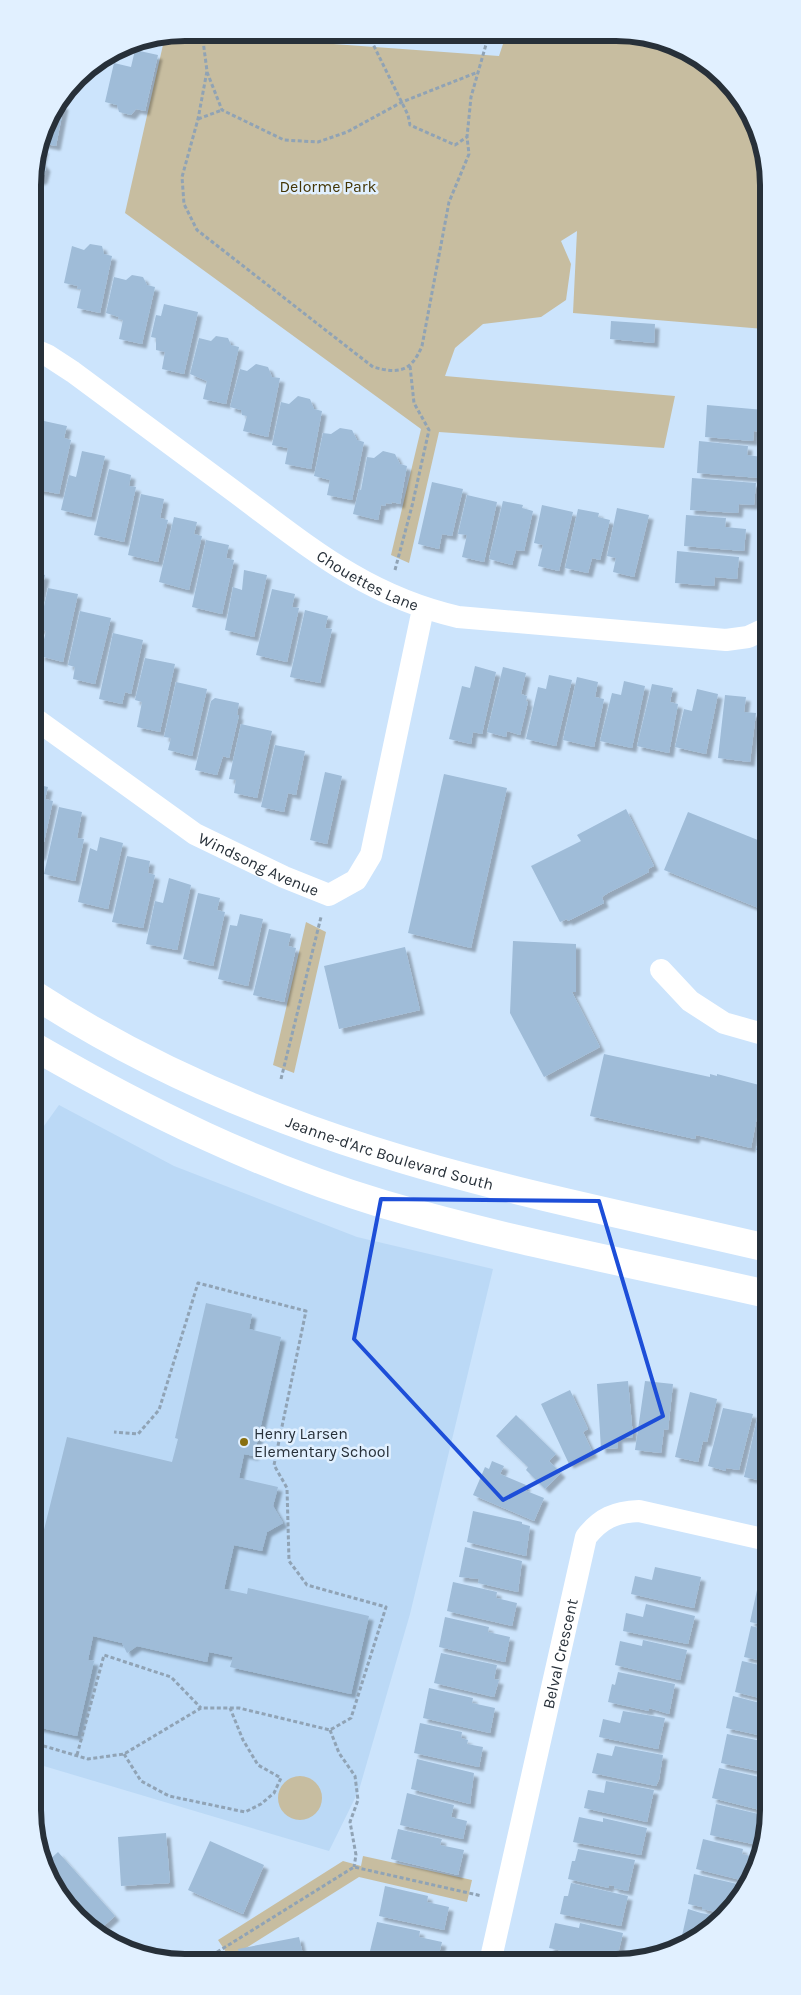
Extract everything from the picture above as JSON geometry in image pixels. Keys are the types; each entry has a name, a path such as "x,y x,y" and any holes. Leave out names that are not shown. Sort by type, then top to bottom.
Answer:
{"main road":[{"name":"Jeanne-d'Arc Boulevard South","path":"41,999 99,1033 170,1070 301,1126 372,1150 463,1177 759,1246"},
{"path":"41,1051 128,1100 202,1136 301,1176 382,1203 469,1227 759,1292"}],"street":[{"name":"Chouettes Lane","path":"42,353 73,372 326,560 387,594 423,609 458,617 726,640 748,638 760,632"},
{"name":"Windsong Avenue","path":"42,724 195,834 284,877 329,895 356,880 371,855 423,609"},
{"path":"661,970 690,1001 724,1023 759,1033"},
{"name":"Belval Crescent","path":"492,1954 586,1537 595,1525 608,1516 623,1512 640,1511 759,1538"}],"path":[{"path":"203,41 207,71 222,110 255,128 284,140 318,142 347,132 402,102 479,72"},
{"path":"372,41 402,102 410,125 455,145 468,137"},
{"path":"207,71 198,119 182,177 184,204 197,230 373,367 391,372 410,366 416,360 422,346 449,202 469,154 468,137 471,97 487,41"},
{"path":"198,119 222,110"},
{"path":"387,594 412,506 429,430 414,403 410,366"},
{"path":"281,1079 320,920 329,895"},
{"path":"41,1745 88,1758 124,1754 201,1708 239,1708 330,1730 351,1718 386,1607 307,1585 289,1561 287,1488 274,1464 306,1311 198,1283 159,1410 138,1434 114,1432"},
{"path":"77,1756 104,1655 171,1677 201,1708"},
{"path":"124,1754 141,1781 169,1796 244,1812 261,1804 274,1793 281,1778 258,1764 243,1740 230,1708"},
{"path":"330,1730 339,1753 355,1776 358,1800 350,1822 356,1855 354,1867"},
{"path":"214,1954 354,1867 504,1901"}],"highlighted area":[{"path":"381,1199 599,1201 663,1416 503,1500 354,1339"}],"shaded area":[{"name":"Henry Larsen Elementary School","path":"59,1105 174,1166 357,1237 493,1269 410,1614 359,1790 329,1851 41,1765 41,1129"}],"green space":[{"name":"Delorme Park","path":"293,41 499,56 504,41 635,42 680,56 704,71 730,97 749,130 759,166 760,329 573,313 577,231 561,241 571,264 566,300 541,317 483,324 455,348 445,376 675,396 664,448 439,432 409,563 391,555 421,429 125,213 164,43"},
{"path":"306,922 326,932 294,1073 273,1065"},
{"path":"304,1776 316,1782 321,1789 321,1807 316,1814 309,1819 296,1820 288,1817 281,1810 278,1794 281,1786 288,1779"},
{"path":"363,1856 472,1880 467,1902 359,1877 236,1954 227,1954 218,1940 343,1861 361,1866"}],"building":[{"path":"135,51 158,55 145,111 136,109 131,115 119,112 117,105 105,102 114,63 131,67"},
{"path":"63,110 56,146 47,144 56,121"},
{"path":"43,163 46,167 42,180"},
{"path":"90,244 102,246 104,254 112,256 100,313 77,308 81,289 77,289 78,286 64,283 72,246 84,250"},
{"path":"132,275 143,277 147,285 155,287 142,344 119,339 123,320 106,313 114,277 126,280"},
{"path":"164,304 198,312 184,374 162,369 165,352 156,350 156,338 151,337 156,315 161,316"},
{"path":"611,321 655,324 654,343 610,339"},
{"path":"216,336 228,338 231,345 239,347 226,404 203,399 207,381 190,374 199,338 211,341"},
{"path":"256,364 268,367 272,377 280,378 268,437 243,431 247,416 242,415 241,410 230,407 240,369 247,371"},
{"path":"298,396 310,399 314,409 322,411 311,469 285,464 288,448 272,445 281,402 289,404"},
{"path":"707,405 760,410 760,432 754,431 753,441 705,437"},
{"path":"44,421 67,426 64,438 71,440 59,494 42,491 42,431"},
{"path":"340,428 352,430 357,440 364,442 352,500 327,495 330,480 314,476 323,433 331,434"},
{"path":"699,441 748,446 747,455 760,457 760,478 697,473"},
{"path":"82,451 105,456 91,517 61,510 69,475 76,477"},
{"path":"383,451 395,454 400,464 407,466 400,504 392,502 391,504 386,503 385,506 381,505 378,520 353,514 359,489 361,490 367,457 374,458"},
{"path":"109,469 131,475 129,486 136,487 124,542 94,535"},
{"path":"692,478 756,483 754,505 739,504 738,513 690,510"},
{"path":"432,482 463,489 452,536 442,534 439,549 418,544"},
{"path":"141,494 164,499 160,518 168,520 158,562 128,555"},
{"path":"467,495 497,502 484,562 462,557 467,535 458,534"},
{"path":"503,501 523,505 522,508 533,511 524,551 516,550 512,565 489,559"},
{"path":"542,505 573,512 559,571 538,566 543,545 534,543"},
{"path":"617,508 649,515 634,577 613,572 616,558 607,556"},
{"path":"578,509 599,513 598,517 610,520 600,560 592,558 588,573 565,568"},
{"path":"686,515 726,518 725,527 746,529 744,551 684,546"},
{"path":"174,517 197,522 194,534 202,536 189,590 159,582"},
{"path":"206,540 229,545 226,558 234,560 222,614 192,607"},
{"path":"677,551 739,557 737,579 715,577 714,586 675,583"},
{"path":"244,570 267,575 254,637 225,630 233,587 242,590"},
{"path":"42,574 45,575 42,590"},
{"path":"48,588 78,594 63,662 42,656 46,631 42,630 42,617"},
{"path":"272,589 295,594 292,607 299,608 287,662 256,655"},
{"path":"305,610 328,616 325,628 332,629 320,683 290,677"},
{"path":"80,611 111,618 95,684 73,679 75,667 68,665"},
{"path":"113,633 143,640 131,694 125,692 122,704 99,699"},
{"path":"145,658 175,664 160,732 137,727 142,702 135,700"},
{"path":"475,666 496,672 482,734 473,732 471,744 449,739 462,686 470,688"},
{"path":"503,667 526,673 521,694 527,696 526,701 528,702 520,735 507,731 506,737 487,732"},
{"path":"549,675 572,680 556,746 526,739 538,687 546,689"},
{"path":"577,677 598,682 595,697 604,699 594,747 563,740"},
{"path":"624,681 645,686 632,748 600,741 612,693 621,695"},
{"path":"176,682 207,689 192,756 168,750 171,738 164,737"},
{"path":"652,684 673,688 670,702 678,704 669,753 637,746"},
{"path":"697,689 718,694 706,754 675,747 684,709 692,711"},
{"path":"725,695 746,697 744,712 756,713 750,762 718,758"},
{"path":"215,698 239,703 237,715 239,715 229,758 223,756 217,775 195,770 211,701"},
{"path":"241,724 272,731 257,798 234,793 236,780 229,779"},
{"path":"275,745 305,751 296,795 288,793 284,812 261,807"},
{"path":"325,772 342,776 327,844 310,840"},
{"path":"444,774 507,788 471,948 408,933"},
{"path":"42,786 48,787 45,799 53,801 42,853"},
{"path":"59,807 82,812 77,838 84,839 75,881 44,874"},
{"path":"626,809 654,866 648,869 649,872 602,897 604,903 568,921 567,919 560,922 531,866 581,841 577,835"},
{"path":"688,812 760,841 760,908 664,870"},
{"path":"100,837 123,843 108,909 78,902 90,848 97,851"},
{"path":"127,856 150,861 148,873 155,875 143,928 112,922"},
{"path":"169,878 191,885 177,950 146,944 155,901 163,903"},
{"path":"198,893 220,898 217,910 225,912 213,966 183,959"},
{"path":"240,914 263,919 248,986 218,979 230,925 237,926"},
{"path":"269,929 291,934 288,946 296,948 284,1002 253,995"},
{"path":"513,941 576,944 576,992 572,992 600,1047 544,1077 510,1013"},
{"path":"405,947 420,1010 339,1029 324,966"},
{"path":"604,1054 710,1077 710,1074 717,1076 717,1074 759,1085 759,1104 751,1148 696,1135 695,1139 590,1116"},
{"path":"759,1136 759,1151 756,1150"},
{"path":"206,1303 252,1314 249,1329 281,1337 254,1456 244,1454 239,1478 278,1487 273,1506 283,1523 267,1532 262,1551 234,1545 224,1589 247,1594 248,1588 369,1616 351,1694 230,1667 233,1657 209,1652 207,1662 137,1646 127,1653 122,1643 93,1636 88,1660 94,1661 77,1736 41,1728 41,1541 67,1437 172,1462 178,1439 175,1438"},
{"path":"628,1381 633,1437 618,1438 618,1448 601,1449 597,1384"},
{"path":"645,1381 673,1384 668,1430 664,1429 661,1453 635,1450"},
{"path":"570,1390 588,1429 583,1432 593,1453 569,1464 541,1404"},
{"path":"690,1392 717,1399 707,1442 703,1441 698,1462 675,1457"},
{"path":"723,1408 753,1414 739,1470 726,1468 726,1471 708,1466"},
{"path":"759,1409 759,1480 744,1477"},
{"path":"516,1415 556,1454 549,1461 561,1473 545,1489 526,1470 528,1467 496,1436"},
{"path":"492,1461 504,1466 500,1474 526,1485 524,1490 544,1498 534,1521 473,1495 485,1467 489,1469"},
{"path":"473,1511 522,1522 522,1524 530,1526 526,1556 467,1542"},
{"path":"465,1547 522,1561 518,1592 478,1583 479,1579 459,1577"},
{"path":"655,1567 701,1577 694,1608 631,1594 635,1576 652,1580"},
{"path":"453,1582 497,1592 496,1598 517,1603 512,1626 447,1611"},
{"path":"757,1590 759,1591 759,1624 750,1622"},
{"path":"646,1604 695,1616 688,1644 623,1631 626,1613 643,1617"},
{"path":"445,1617 489,1627 488,1632 510,1637 505,1662 439,1647"},
{"path":"751,1626 759,1628 759,1660 744,1657"},
{"path":"643,1640 687,1650 680,1680 615,1665 620,1641 642,1646"},
{"path":"441,1653 497,1665 494,1679 499,1680 494,1697 434,1683"},
{"path":"742,1661 759,1665 759,1698 735,1692"},
{"path":"618,1672 675,1684 669,1714 649,1708 649,1711 608,1702 612,1684 615,1685"},
{"path":"429,1688 473,1698 472,1703 495,1708 490,1733 423,1718"},
{"path":"733,1696 759,1703 759,1735 726,1728"},
{"path":"623,1711 665,1718 658,1749 599,1737 603,1719 620,1723"},
{"path":"420,1723 462,1732 461,1738 468,1740 467,1744 483,1747 479,1767 414,1753"},
{"path":"727,1734 759,1740 759,1771 721,1763"},
{"path":"615,1746 663,1755 659,1780 656,1786 592,1773 597,1753 612,1756"},
{"path":"417,1759 474,1773 470,1804 411,1789"},
{"path":"719,1768 759,1777 759,1810 712,1798"},
{"path":"606,1781 654,1790 647,1822 584,1808 588,1790 604,1793"},
{"path":"407,1793 454,1805 451,1817 467,1821 463,1839 400,1825"},
{"path":"716,1804 759,1814 755,1845 710,1835"},
{"path":"579,1817 603,1822 603,1818 647,1828 641,1855 573,1842"},
{"path":"398,1829 442,1839 440,1845 464,1850 458,1875 391,1859"},
{"path":"166,1833 170,1883 121,1886 118,1837"},
{"path":"703,1839 743,1849 742,1854 752,1856 741,1880 696,1869"},
{"path":"210,1841 264,1865 243,1914 188,1890"},
{"path":"578,1849 635,1860 628,1891 609,1885 609,1888 568,1879 572,1861 575,1861"},
{"path":"58,1852 115,1916 102,1928 83,1912 61,1882 50,1859"},
{"path":"694,1874 739,1884 730,1898 717,1912 688,1904"},
{"path":"571,1883 628,1896 621,1926 560,1914 564,1896 568,1896"},
{"path":"385,1886 428,1896 427,1902 449,1907 444,1930 379,1916"},
{"path":"688,1909 714,1915 696,1930 681,1938"},
{"path":"377,1922 420,1931 419,1937 442,1942 439,1954 382,1954 370,1951"},
{"path":"555,1923 579,1928 580,1923 623,1933 618,1954 577,1954 549,1948"},
{"path":"299,1937 303,1954 239,1954 238,1949"}],"place":[{"name":"Henry Larsen Elementary School","path":"244,1442"}]}
